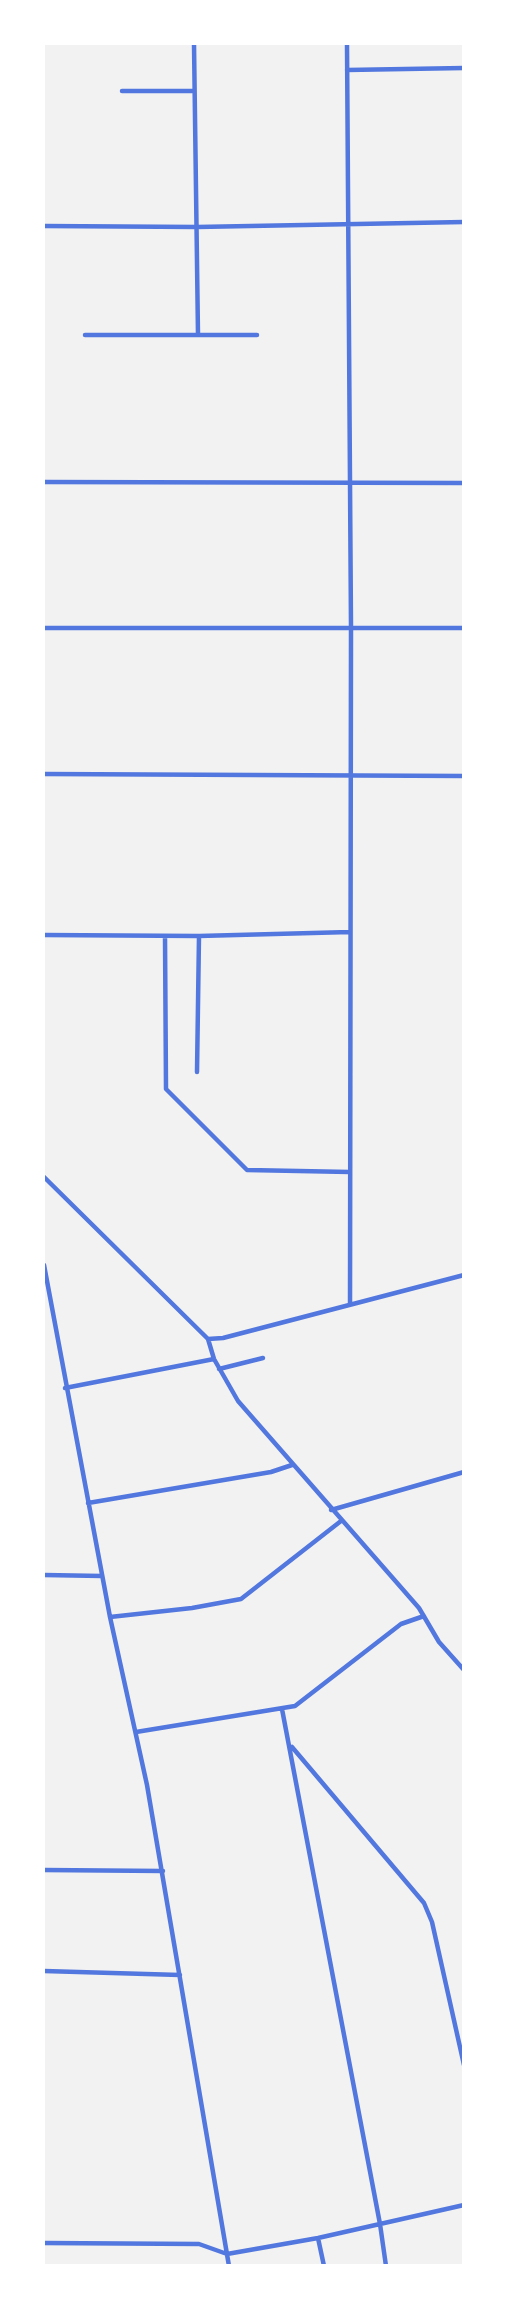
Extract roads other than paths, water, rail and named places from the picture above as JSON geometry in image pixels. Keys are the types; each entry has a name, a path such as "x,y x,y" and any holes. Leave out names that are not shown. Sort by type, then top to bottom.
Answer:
{"street":[{"path":"194,44 198,335"},
{"path":"347,44 351,627 350,1304"},
{"path":"347,70 464,68"},
{"path":"122,91 194,91"},
{"path":"44,226 197,227 464,222"},
{"path":"85,335 257,335"},
{"path":"44,482 464,483"},
{"path":"44,628 464,628"},
{"path":"44,774 464,776"},
{"path":"44,935 199,936 350,932"},
{"path":"165,936 166,1089 247,1170 350,1172"},
{"path":"197,1072 199,936"},
{"path":"44,1177 208,1339 214,1359 238,1401 419,1608 439,1642 464,1670"},
{"path":"44,1265 65,1388 163,1871 229,2265"},
{"path":"208,1339 223,1338 464,1275"},
{"path":"219,1369 263,1358"},
{"path":"65,1388 214,1359"},
{"path":"88,1503 271,1472 292,1465"},
{"path":"332,1510 464,1472"},
{"path":"110,1617 192,1608 242,1599 341,1521"},
{"path":"44,1575 102,1576"},
{"path":"136,1732 282,1709 303,1701 401,1624 424,1616"},
{"path":"282,1709 386,2265"},
{"path":"290,1745 424,1904 432,1922 464,2064"},
{"path":"44,1870 163,1871"},
{"path":"44,1971 180,1975"},
{"path":"44,2243 199,2244 226,2254 318,2238 464,2205"},
{"path":"318,2238 324,2265"}]}
